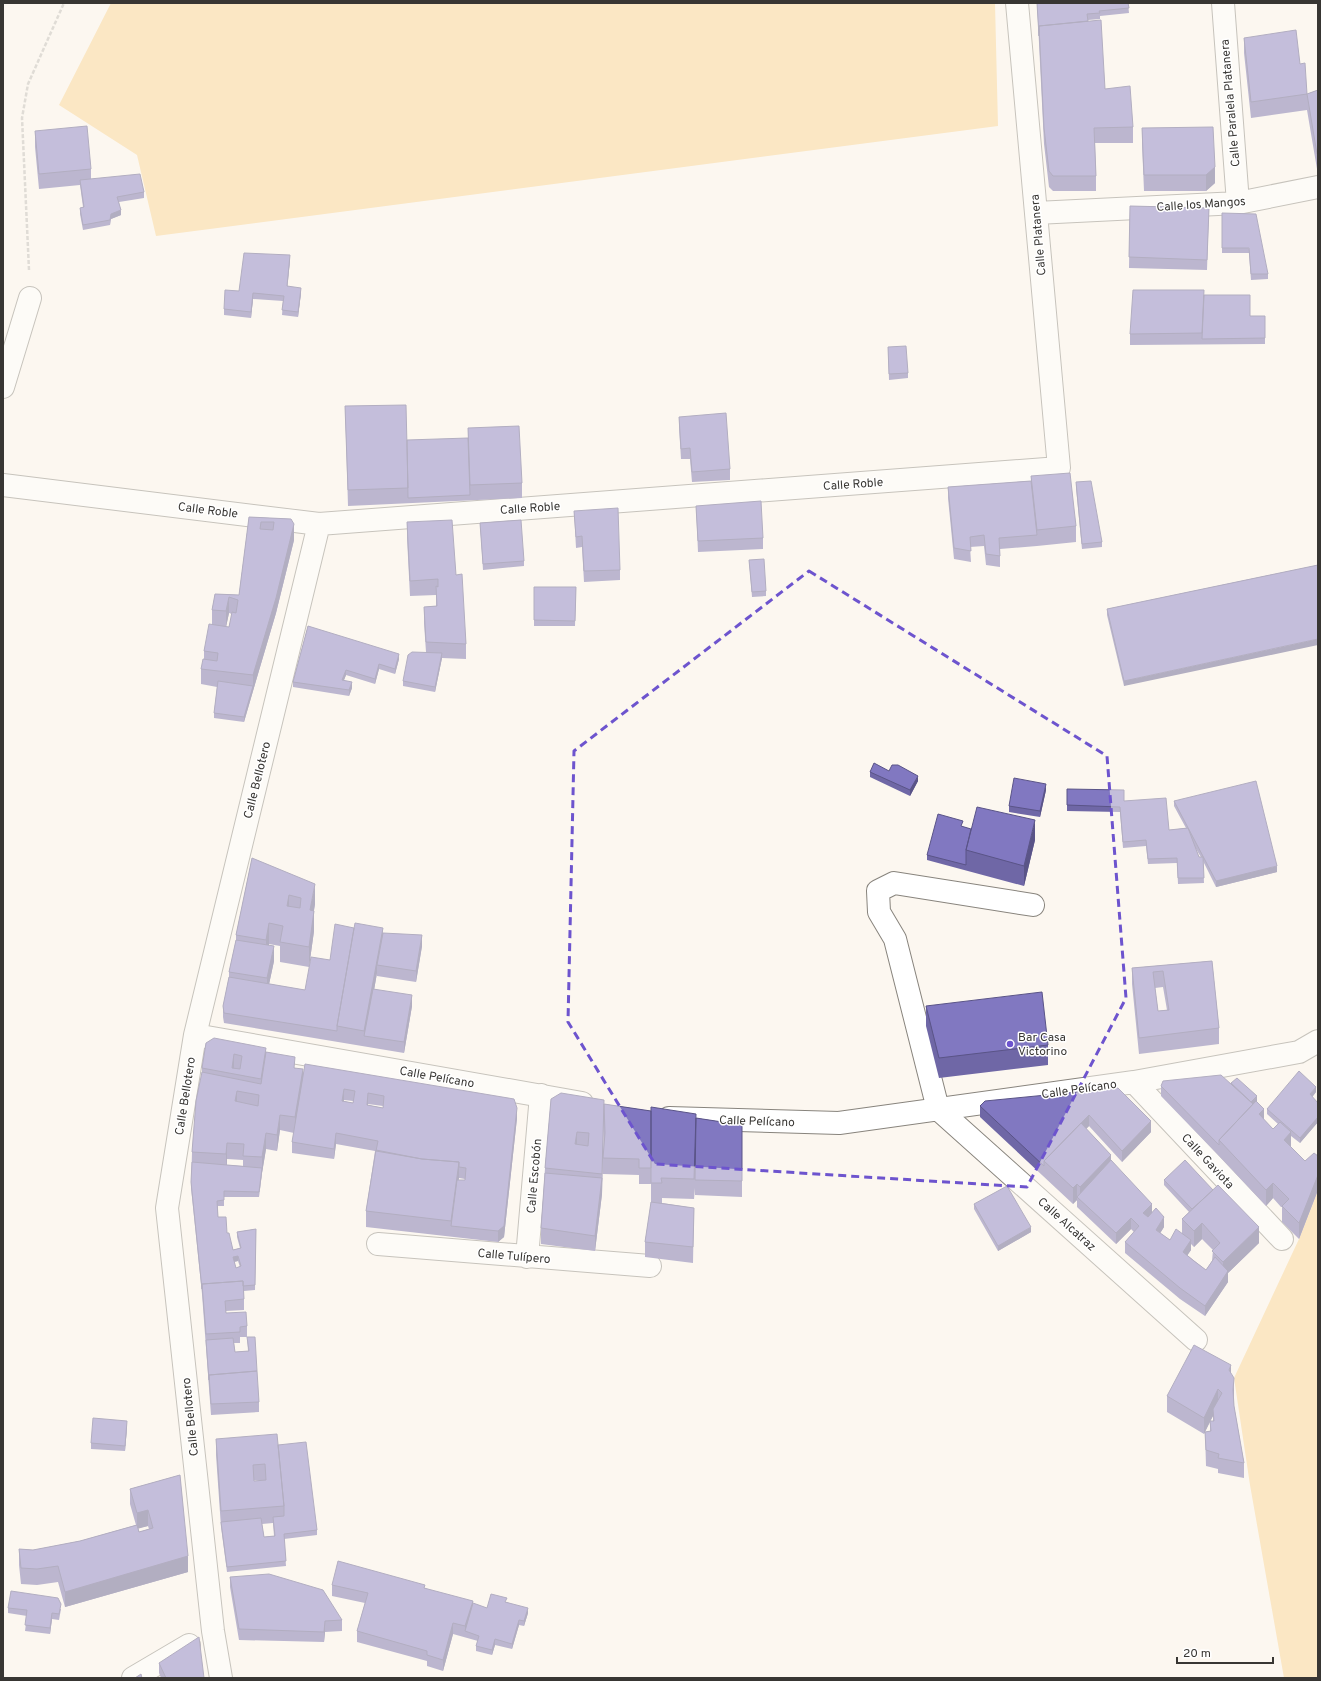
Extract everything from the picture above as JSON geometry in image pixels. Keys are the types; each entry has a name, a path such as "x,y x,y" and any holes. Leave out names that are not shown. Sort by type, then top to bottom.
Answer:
{"street":[{"name":"Calle Platanera","path":"1017,3 1059,468"},
{"name":"Calle Paralela Platanera","path":"1223,3 1238,203"},
{"name":"Calle los Mangos","path":"1036,213 1238,203 1318,187"},
{"path":"3,387 30,298"},
{"name":"Calle Roble","path":"3,485 319,524 1059,468"},
{"name":"Calle Bellotero","path":"222,1678 213,1631 167,1208 195,1035 319,524"},
{"path":"938,1109 895,939 879,912 878,891 894,883 1033,906"},
{"name":"Calle Pelícano","path":"195,1035 604,1106"},
{"name":"Calle Pelícano","path":"651,1115 666,1118 839,1123 1134,1082 1299,1052 1318,1041"},
{"name":"Calle Gaviota","path":"1134,1082 1282,1239"},
{"name":"Calle Escobón","path":"527,1257 541,1095"},
{"name":"Calle Alcatraz","path":"938,1109 1196,1340"},
{"name":"Calle Tulípero","path":"378,1244 650,1266"},
{"path":"133,1678 213,1631"}],"path":[{"path":"30,298 22,118 28,84 64,3"}],"highlighted area":[{"path":"809,571 1107,756 1126,998 1027,1187 655,1164 568,1022 574,751"}],"shaded area":[{"path":"111,3 995,3 998,126 156,236 137,155 59,105"},
{"path":"1318,1190 1318,1678 1284,1678 1250,1485 1234,1378 1299,1239"}],"building":[{"path":"1037,3 1128,3 1129,8 1099,11 1100,13 1087,14 1088,21 1039,26 1039,36"},
{"path":"1101,20 1105,89 1130,86 1133,127 1094,128 1096,176 1053,176 1049,171 1044,128 1039,26"},
{"path":"1296,30 1300,64 1305,63 1307,94 1251,102 1244,38"},
{"path":"1318,90 1317,154 1307,94"},
{"path":"87,126 91,169 39,174 35,131"},
{"path":"1213,127 1215,167 1206,175 1144,175 1142,128"},
{"path":"140,174 144,192 117,197 121,210 111,214 110,220 83,225 80,208 84,207 80,180"},
{"path":"1130,206 1209,208 1207,260 1129,257"},
{"path":"1222,213 1256,214 1268,274 1251,274 1249,248 1222,248"},
{"path":"244,253 290,255 287,286 301,288 298,312 282,310 284,296 253,293 251,312 224,309 225,290 239,291"},
{"path":"1133,290 1204,290 1202,333 1130,334"},
{"path":"1204,295 1250,295 1250,316 1265,316 1265,338 1202,339"},
{"path":"906,346 908,373 889,374 888,347"},
{"path":"406,405 408,488 348,490 345,406"},
{"path":"726,413 730,469 692,472 690,448 681,449 679,417"},
{"path":"519,426 522,483 470,485 468,428"},
{"path":"468,438 470,495 408,498 407,440"},
{"path":"1070,473 1076,526 1037,530 1031,476"},
{"path":"1031,481 1037,535 999,538 1000,556 986,554 984,535 970,537 971,551 954,548 948,487"},
{"path":"1091,481 1102,542 1082,544 1076,482"},
{"path":"761,501 763,538 698,541 696,506"},
{"path":"618,508 620,570 584,571 582,536 576,537 574,511"},
{"path":"249,517 291,519 294,524 276,598 253,675 201,669 203,659 217,661 218,653 204,651 209,624 229,627 232,612 236,613 238,600 229,597 226,611 212,610 215,594 239,595","holes":["261,522 274,522 273,530 260,529"]},
{"path":"452,520 456,575 462,574 466,644 426,642 424,607 437,606 436,586 438,587 438,579 410,581 407,522"},
{"path":"521,520 524,561 483,564 480,523"},
{"path":"764,559 766,591 752,592 749,560"},
{"path":"1318,565 1318,639 1124,681 1107,609"},
{"path":"534,587 576,587 575,621 534,620"},
{"path":"308,626 399,654 395,669 379,664 375,679 346,670 342,680 352,682 349,690 293,682"},
{"path":"412,652 442,653 435,687 403,681 408,655"},
{"path":"218,681 253,686 244,717 214,713"},
{"path":"874,763 889,771 892,765 898,765 918,776 910,790 870,772"},
{"path":"1014,778 1046,784 1040,811 1009,806"},
{"path":"1256,781 1277,866 1216,881 1174,801"},
{"path":"1067,789 1124,790 1124,801 1166,798 1169,830 1188,828 1199,857 1203,857 1204,878 1178,878 1177,858 1148,859 1146,840 1123,842 1120,807 1067,805"},
{"path":"977,807 1035,820 1024,866 966,850"},
{"path":"938,814 963,821 961,826 971,829 966,850 966,865 927,855"},
{"path":"252,858 315,884 310,910 314,911 309,947 280,942 283,926 269,923 266,940 236,935","holes":["289,895 301,898 300,908 287,906"]},
{"path":"355,923 383,928 364,1031 337,1026"},
{"path":"335,924 354,928 337,1031 224,1013 223,1006 229,977 305,990 311,957 330,960"},
{"path":"383,933 422,935 416,971 377,965"},
{"path":"236,940 274,946 267,978 229,972"},
{"path":"1212,961 1219,1028 1139,1038 1132,968","holes":["1163,971 1169,1010 1158,1011 1153,972"]},
{"path":"373,989 412,995 404,1042 364,1036"},
{"path":"1042,992 1048,1045 939,1058 926,1006"},
{"path":"214,1038 266,1048 261,1079 202,1068 206,1043","holes":["234,1054 242,1056 240,1069 232,1068"]},
{"path":"266,1052 295,1057 294,1068 303,1069 295,1117 280,1115 277,1135 266,1133 262,1157 243,1156 244,1144 227,1143 226,1154 192,1152 196,1101 202,1072 261,1084","holes":["237,1091 259,1095 258,1106 235,1101"]},
{"path":"305,1064 514,1099 517,1108 504,1226 498,1231 451,1226 457,1180 465,1180 466,1168 459,1167 459,1162 422,1159 376,1151 378,1141 336,1133 334,1149 292,1142","holes":["344,1089 355,1091 353,1103 342,1101","368,1093 384,1096 383,1108 367,1105"]},
{"path":"1299,1071 1316,1087 1310,1094 1318,1103 1318,1117 1300,1138 1267,1109"},
{"path":"1221,1075 1253,1104 1219,1140 1219,1145 1161,1086 1163,1081"},
{"path":"1237,1078 1257,1096 1251,1102 1231,1083"},
{"path":"1118,1088 1151,1121 1122,1151 1089,1115 1044,1161 1044,1166 980,1106 985,1101"},
{"path":"561,1093 604,1100 602,1174 545,1168 551,1099","holes":["577,1132 589,1133 588,1146 575,1144"]},
{"path":"1256,1101 1264,1109 1259,1114 1273,1129 1280,1122 1291,1132 1284,1140 1305,1161 1314,1153 1318,1156 1318,1175 1299,1223 1282,1206 1289,1199 1273,1183 1266,1190 1219,1140"},
{"path":"604,1104 651,1111 651,1168 639,1168 639,1159 603,1158 605,1133"},
{"path":"651,1107 696,1114 694,1179 661,1178 662,1183 651,1183"},
{"path":"696,1118 742,1125 742,1181 695,1180"},
{"path":"1081,1123 1111,1155 1080,1187 1077,1184 1073,1188 1044,1161"},
{"path":"376,1150 422,1159 459,1162 451,1221 366,1211"},
{"path":"1111,1160 1152,1204 1143,1213 1148,1217 1156,1208 1164,1217 1156,1230 1170,1240 1176,1229 1191,1240 1183,1252 1194,1261 1206,1270 1215,1257 1228,1271 1205,1306 1180,1288 1125,1242 1139,1226 1131,1218 1116,1233 1077,1197"},
{"path":"1185,1160 1213,1190 1192,1209 1164,1180"},
{"path":"192,1162 262,1168 259,1192 224,1191 224,1200 217,1201 218,1217 226,1217 227,1233 229,1233 233,1250 241,1248 237,1232 256,1229 255,1285 243,1286 243,1281 202,1284 202,1289 191,1182","holes":["238,1256 241,1266 236,1268 233,1257"]},
{"path":"545,1173 602,1178 595,1236 541,1228"},
{"path":"1218,1185 1259,1227 1223,1262 1212,1251 1220,1243 1202,1223 1194,1231 1182,1219"},
{"path":"1007,1186 1031,1227 998,1246 974,1204"},
{"path":"651,1202 694,1208 693,1247 645,1242"},
{"path":"243,1281 244,1299 225,1301 226,1313 246,1312 247,1326 240,1327 240,1332 206,1334 202,1284"},
{"path":"247,1337 255,1337 257,1371 209,1375 209,1380 206,1340 233,1338 235,1352 249,1351"},
{"path":"1194,1345 1231,1365 1229,1370 1234,1378 1234,1406 1244,1463 1218,1458 1219,1454 1206,1450 1205,1432 1211,1431 1210,1421 1214,1421 1213,1409 1222,1393 1218,1389 1204,1418 1167,1396"},
{"path":"257,1371 259,1402 211,1404 209,1375"},
{"path":"93,1418 127,1421 125,1446 91,1443"},
{"path":"277,1434 284,1506 221,1511 216,1439","holes":["265,1464 266,1480 254,1481 253,1465"]},
{"path":"306,1442 317,1530 284,1534 286,1561 227,1567 221,1522 261,1518 264,1537 275,1536 273,1517 284,1516 278,1445"},
{"path":"180,1475 188,1556 65,1592 58,1566 37,1569 21,1568 19,1549 33,1550 80,1541 137,1525 139,1532 153,1528 148,1510 137,1513 130,1489"},
{"path":"338,1561 425,1585 424,1588 473,1601 465,1626 453,1623 443,1660 427,1655 427,1651 357,1631 368,1593 332,1585"},
{"path":"269,1574 323,1590 342,1620 325,1621 324,1632 239,1629 230,1577"},
{"path":"11,1591 58,1598 61,1604 59,1614 52,1613 50,1628 25,1625 27,1610 8,1608"},
{"path":"491,1594 507,1598 505,1602 528,1608 524,1621 519,1620 512,1644 495,1639 492,1650 476,1646 479,1636 465,1631 473,1603 487,1608"},
{"path":"199,1637 204,1678 166,1678 159,1663"},
{"path":"141,1674 142,1678 135,1678"}],"place":[{"name":"Bar Casa Victorino","path":"1010,1044"}]}
